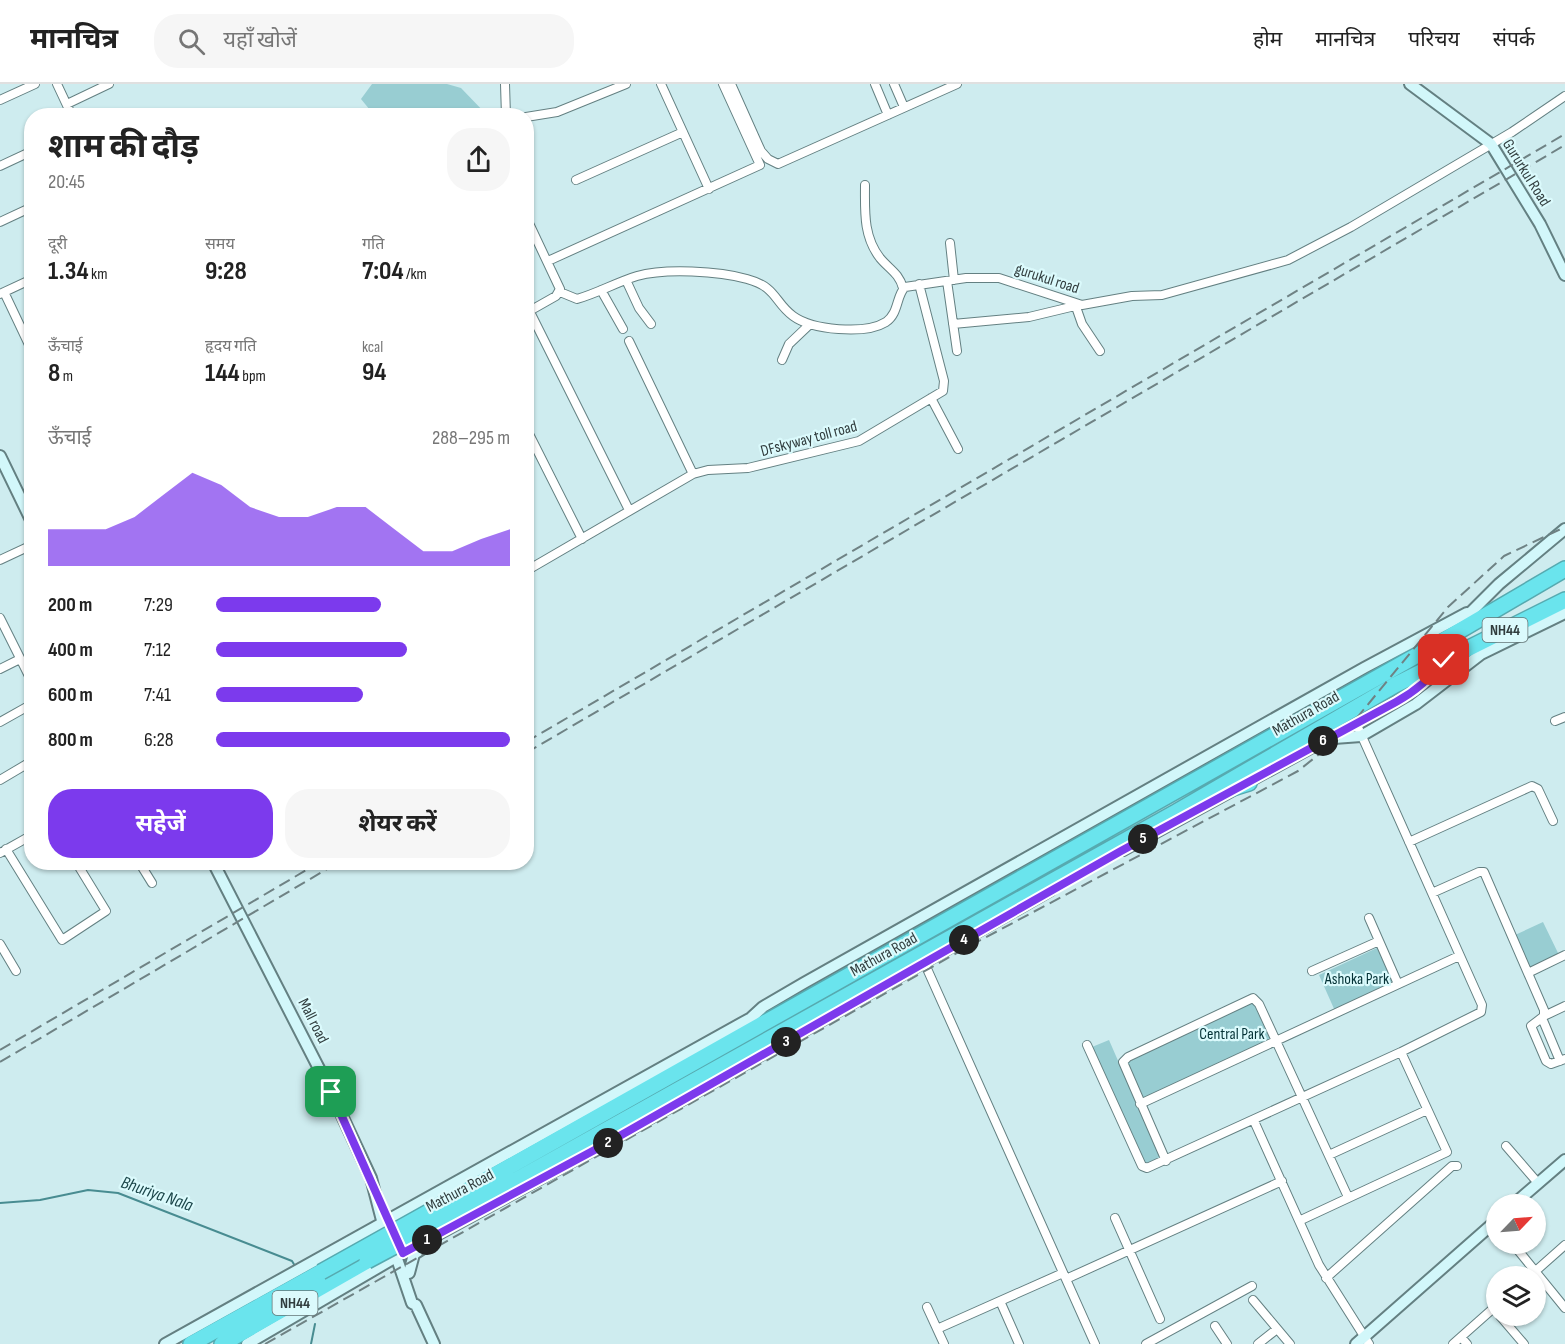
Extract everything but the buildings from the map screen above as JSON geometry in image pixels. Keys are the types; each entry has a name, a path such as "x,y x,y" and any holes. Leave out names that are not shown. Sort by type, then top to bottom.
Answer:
{"highway":[{"name":"Mathura Road","path":"191,1344 754,1022 814,995 1459,632 1565,569"},
{"name":"Mathura Road","path":"222,1344 763,1049 807,1018 1197,799 1293,742 1444,660 1565,600"},
{"path":"1197,799 1249,783"}],"main road":[{"name":"Gururkul Road","path":"1410,84 1491,144 1540,224 1565,275"},
{"path":"0,456 24,506"},
{"path":"386,1219 438,1194 754,1022 763,1007 804,983 1364,668 1467,613 1544,544 1565,529"},
{"path":"1459,632 1467,613"},
{"name":"Mathura Road","path":"1329,738 1361,736 1416,704 1480,654 1565,613"},
{"path":"247,1344 763,1049 1415,691 1436,672 1444,660"},
{"name":"Mall road","path":"217,870 306,1041 377,1198 382,1202 416,1305 434,1344"},
{"path":"165,1344 354,1239 482,1163 534,1140"},
{"path":"1525,1194 1565,1160"},
{"path":"438,1194 429,1208 431,1216 442,1224 457,1224"},
{"path":"368,1273 390,1268 405,1273 414,1254 489,1212 506,1197"},
{"path":"1363,1341 1486,1231"},
{"path":"354,1239 371,1240 376,1246 378,1261 368,1273"}],"street":[{"path":"0,100 34,84"},
{"path":"57,84 69,108"},
{"path":"67,104 109,84"},
{"path":"505,84 506,108"},
{"path":"534,116 557,112 626,84"},
{"path":"661,84 709,189"},
{"path":"548,261 761,164 723,84"},
{"path":"730,84 761,151 773,163 789,160 947,86 957,84"},
{"path":"874,84 888,115"},
{"path":"894,84 904,107"},
{"name":"gurukul road","path":"903,288 980,277 1012,281 1075,305 1162,295 1299,256 1491,144 1565,96"},
{"path":"576,180 683,132"},
{"path":"0,166 24,155"},
{"path":"560,292 577,299 626,280 659,273 718,275 749,279 769,289 791,315 809,325 850,328 880,325 896,310 903,288 899,275 880,258 867,233 865,185"},
{"path":"0,222 24,211"},
{"path":"534,233 559,284 560,292"},
{"path":"950,243 953,324 957,351"},
{"path":"626,280 639,308 651,324"},
{"path":"24,283 2,293 24,336"},
{"name":"DFskyway toll road","path":"693,474 708,470 748,468 859,441 944,391 944,381 919,284"},
{"path":"601,290 623,329"},
{"path":"534,308 560,292"},
{"path":"953,324 1029,317 1075,305 1082,324 1100,351"},
{"path":"534,324 629,510"},
{"path":"782,360 789,344 809,325"},
{"path":"534,566 693,474 629,342"},
{"path":"931,398 958,449"},
{"path":"534,444 582,539"},
{"path":"0,560 24,549"},
{"path":"0,618 24,667"},
{"path":"0,669 20,659"},
{"path":"0,722 24,708"},
{"path":"1555,721 1565,717"},
{"path":"1087,1045 1142,1166 1150,1167 1303,1098 1481,1012 1482,1005 1356,723"},
{"path":"0,780 24,766"},
{"path":"1409,842 1532,786 1538,789 1553,822"},
{"path":"24,839 3,851 62,940 106,911 81,870"},
{"path":"144,870 152,883"},
{"path":"1432,893 1479,872 1484,872 1528,973 1543,1017 1562,1060 1547,1063 1531,1026 1543,1017 1565,1006"},
{"path":"1369,918 1398,984"},
{"path":"1312,971 1379,940"},
{"path":"0,944 3,954 16,971"},
{"path":"1528,973 1565,955"},
{"path":"1140,1104 1459,956"},
{"path":"924,962 1095,1344"},
{"path":"1166,1161 1124,1065 1125,1060 1250,999 1258,1001 1348,1197"},
{"path":"1301,1220 1447,1152 1401,1052"},
{"path":"1329,1155 1427,1110"},
{"path":"1254,1120 1326,1278 1363,1341"},
{"path":"1506,1146 1538,1183"},
{"path":"1326,1278 1452,1166 1457,1166"},
{"path":"937,1329 1000,1301 1129,1250 1282,1181"},
{"path":"1115,1218 1160,1319"},
{"path":"1541,1266 1565,1245"},
{"path":"1146,1344 1252,1286"},
{"path":"1546,1288 1565,1308"},
{"path":"1253,1300 1290,1344"},
{"path":"1000,1301 1019,1344"},
{"path":"927,1307 944,1344"},
{"path":"1453,1344 1486,1316"},
{"path":"1215,1326 1227,1344"},
{"path":"1509,1326 1524,1344"},
{"path":"1258,1344 1277,1329"},
{"path":"1461,1337 1467,1344"}],"green space":[{"path":"372,84 447,84 461,88 480,108 368,108 361,99"},
{"path":"1543,922 1559,955 1530,968 1515,935"},
{"name":"Ashoka Park","path":"1379,947 1394,981 1335,1011 1319,975"},
{"name":"Central Park","path":"1253,1002 1270,1039 1144,1098 1126,1063"},
{"path":"1109,1040 1160,1157 1145,1164 1092,1047"}],"waterway":[{"name":"Bhuriya Nala","path":"0,1203 40,1200 88,1190 118,1193 292,1261 295,1266"},
{"path":"311,1344 315,1324"}],"railway":[{"path":"534,737 1565,134"},
{"path":"534,748 1565,145"},
{"path":"265,1344 962,950 1298,771 1342,736 1448,607 1504,556 1565,527"},
{"path":"0,1050 306,870"},
{"path":"0,1062 325,870"}],"route":[{"path":"331,1092 403,1253 602,1146 1054,888 1396,702 1415,691 1436,672 1444,660"}]}
